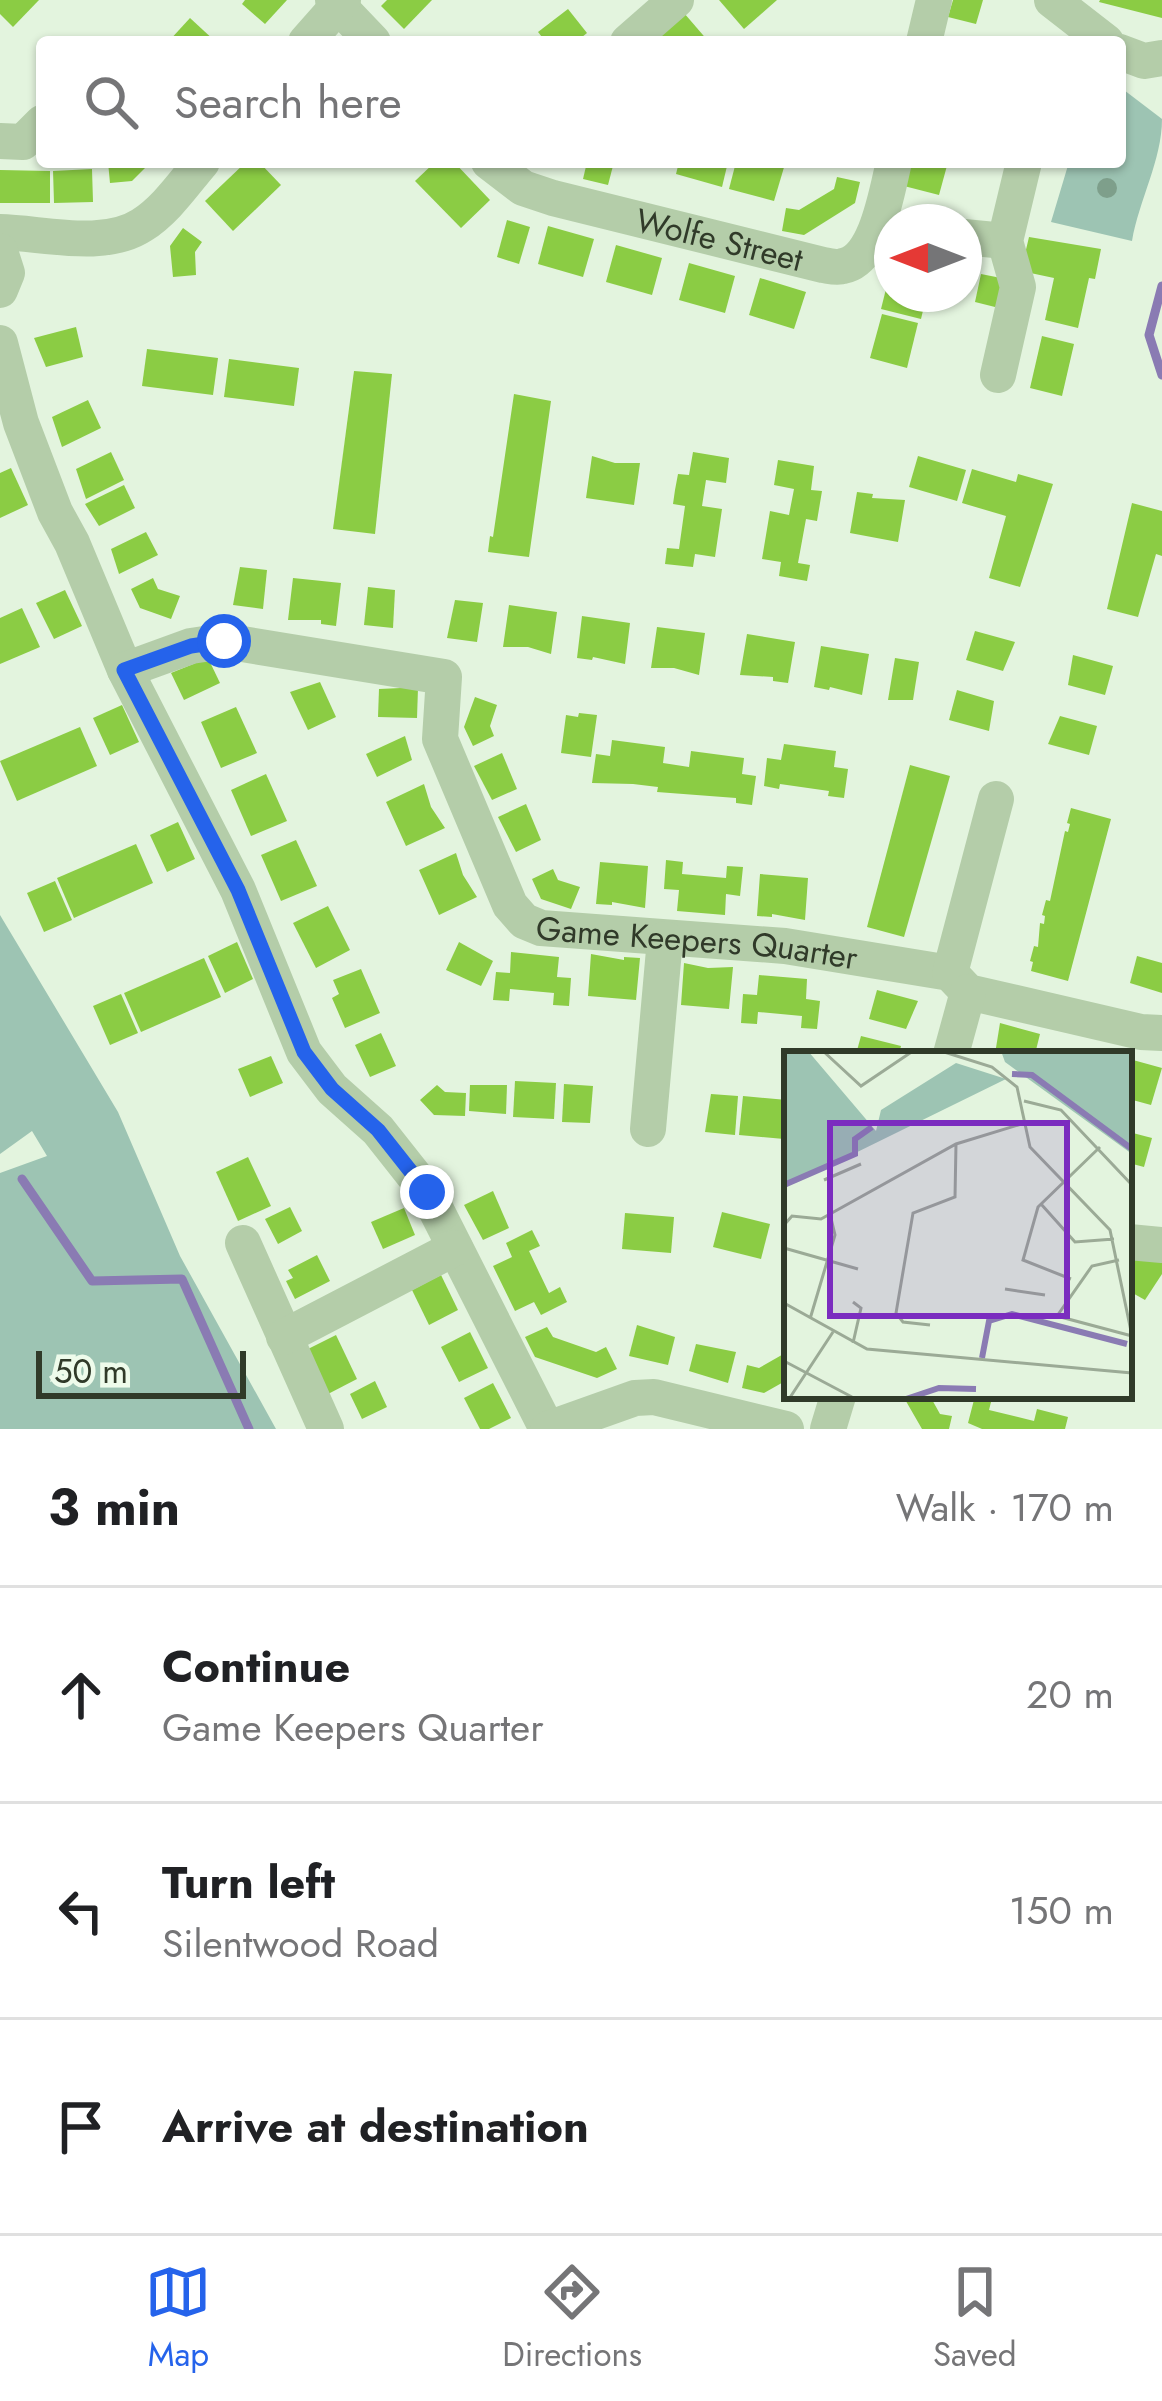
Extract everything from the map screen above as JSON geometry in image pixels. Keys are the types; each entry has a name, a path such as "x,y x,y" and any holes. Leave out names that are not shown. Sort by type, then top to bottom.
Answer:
{"street":[{"path":"635,36 676,0"},
{"path":"925,36 934,0"},
{"path":"1052,0 1098,36"},
{"path":"311,36 338,2 368,36"},
{"path":"1126,54 1144,61 1162,58"},
{"path":"0,141 23,142 36,129"},
{"path":"0,232 79,237 128,232 155,214 197,168"},
{"name":"Wolfe Street","path":"496,168 538,193 823,265 844,266 858,260 874,241"},
{"name":"Wolfe Street","path":"893,204 894,168"},
{"path":"998,375 1018,287 1005,241 1023,168"},
{"path":"982,239 1005,241"},
{"path":"0,251 7,273 0,290"},
{"path":"0,343 21,423 55,512 124,670 238,890 304,1052 332,1089 378,1130 427,1192 548,1429 635,1398 654,1397 786,1429"},
{"name":"Game Keepers Quarter","path":"124,670 191,646 224,641 444,676 440,739 510,905 524,921 541,928 784,946 959,982 1141,1032 1162,1033"},
{"path":"951,1051 959,982 996,800"},
{"path":"648,1129 665,940"},
{"path":"1132,1242 1162,1245"},
{"path":"243,1243 326,1429"},
{"path":"284,1336 455,1248"},
{"path":"828,1429 837,1399"}],"green space":[{"path":"1126,92 1162,119 1132,241 1051,222 1067,168 1126,168"},
{"path":"0,915 118,1112 180,1256 276,1429 0,1429 0,1173 47,1156 32,1131 0,1154"}],"building":[{"path":"0,0 39,0 13,27 0,14"},
{"path":"245,0 287,0 265,24 242,4"},
{"path":"387,0 432,0 404,29 381,6"},
{"path":"719,0 777,0 744,29"},
{"path":"953,0 983,0 976,24 948,17"},
{"path":"1162,0 1162,18 1099,2"},
{"path":"568,9 587,33 541,36 538,32"},
{"path":"684,13 704,36 658,36"},
{"path":"190,18 210,36 174,36"},
{"path":"109,168 145,168 132,181 110,183"},
{"path":"240,168 265,168 281,185 233,231 205,201"},
{"path":"429,168 460,168 490,200 461,228 415,181"},
{"path":"586,168 612,168 608,185 583,179"},
{"path":"678,168 727,168 722,187 676,174"},
{"path":"734,168 784,168 774,201 729,189"},
{"path":"908,168 946,168 939,195 904,186"},
{"path":"92,169 93,202 54,203 53,171"},
{"path":"0,170 50,171 50,203 0,203"},
{"path":"837,177 860,182 855,203 804,235 782,231 786,208 799,210 834,189"},
{"path":"507,220 530,227 519,264 497,257"},
{"path":"548,226 594,239 583,277 538,264"},
{"path":"183,228 202,242 195,252 196,275 173,277 170,246"},
{"path":"1029,237 1101,249 1078,328 1045,320 1054,278 1021,271"},
{"path":"616,245 662,258 652,295 606,282"},
{"path":"689,263 735,276 725,313 679,300"},
{"path":"982,274 1006,279 999,308 982,304"},
{"path":"760,278 806,292 794,329 749,315"},
{"path":"893,312 923,312 921,319"},
{"path":"882,314 918,323 907,368 870,358"},
{"path":"76,327 83,357 46,367 34,338"},
{"path":"1042,336 1074,344 1062,396 1030,388"},
{"path":"147,349 218,358 213,395 142,386"},
{"path":"229,359 299,368 294,406 224,397"},
{"path":"354,371 392,374 375,534 333,529"},
{"path":"514,394 551,401 529,557 488,552"},
{"path":"88,400 101,428 62,447 52,417"},
{"path":"111,452 124,480 86,499 76,469"},
{"path":"693,452 729,458 726,483 706,480 702,506 722,509 715,557 695,554 693,567 665,564 667,548 679,549 685,506 673,504 675,490 678,474 689,475"},
{"path":"592,456 615,463 640,463 634,505 586,498"},
{"path":"918,456 966,470 957,501 909,487"},
{"path":"778,460 814,466 811,490 822,491 817,521 806,519 798,563 810,565 807,581 779,576 781,562 762,559 770,511 789,515 794,489 774,485"},
{"path":"11,468 28,505 0,518 0,473"},
{"path":"972,469 1016,482 1018,474 1053,484 1020,587 989,578 1006,516 962,503"},
{"path":"124,485 135,508 99,526 85,504"},
{"path":"857,492 905,500 898,542 850,533"},
{"path":"1132,503 1162,511 1162,556 1156,554 1138,617 1107,609"},
{"path":"146,532 158,555 119,574 111,549"},
{"path":"240,567 267,570 263,609 233,605"},
{"path":"153,578 158,589 180,596 171,619 140,608 131,589"},
{"path":"293,578 341,583 336,626 321,624 321,620 288,620"},
{"path":"368,587 395,590 393,628 364,625"},
{"path":"65,590 82,626 54,639 36,603"},
{"path":"455,600 483,603 477,642 447,638"},
{"path":"509,605 557,612 551,654 528,647 503,647"},
{"path":"22,608 40,647 0,664 0,618"},
{"path":"582,616 630,623 625,664 577,658"},
{"path":"657,627 705,633 699,675 651,668"},
{"path":"975,631 1015,642 1003,671 966,660"},
{"path":"747,634 795,642 788,683 740,675"},
{"path":"821,646 869,654 862,695 814,687"},
{"path":"1073,655 1113,666 1105,695 1068,685"},
{"path":"208,658 220,683 184,700 171,673"},
{"path":"895,658 919,662 913,700 888,700"},
{"path":"320,682 336,717 308,730 290,692"},
{"path":"418,688 417,718 378,717 379,689"},
{"path":"957,690 994,701 989,731 949,720"},
{"path":"475,697 497,705 490,726 494,736 473,746 464,727"},
{"path":"122,705 139,742 110,755 93,718"},
{"path":"236,707 257,753 221,768 201,722"},
{"path":"579,713 597,715 591,757 561,753 566,715 578,717"},
{"path":"1060,716 1097,726 1089,755 1048,744"},
{"path":"80,727 97,766 17,801 0,761"},
{"path":"405,736 412,760 377,777 366,754"},
{"path":"612,740 665,747 663,763 689,767 691,751 744,758 742,774 756,776 752,805 736,803 736,798 657,792 658,787 592,783 596,754 610,756"},
{"path":"784,744 836,751 834,767 848,769 844,798 828,796 829,791 764,786 767,758 781,760"},
{"path":"502,753 517,789 492,800 474,766"},
{"path":"910,765 950,776 904,937 867,927"},
{"path":"266,774 287,821 251,836 231,790"},
{"path":"424,784 445,828 406,846 386,802"},
{"path":"526,804 541,840 516,852 498,817"},
{"path":"1071,808 1111,819 1068,981 1031,971 1030,961 1034,946 1038,947"},
{"path":"178,822 195,859 167,872 150,835"},
{"path":"296,840 317,886 281,901 261,855"},
{"path":"136,844 153,883 74,918 57,878"},
{"path":"456,853 477,897 439,915 419,870"},
{"path":"666,860 683,862 682,874 726,878 727,866 743,867 740,896 726,894 725,915 677,911 679,890 664,889"},
{"path":"600,862 648,866 645,908 596,904"},
{"path":"553,869 558,880 580,887 571,909 541,899 532,879"},
{"path":"760,874 808,878 805,920 757,916"},
{"path":"55,881 72,920 44,932 27,893"},
{"path":"328,906 350,950 316,968 293,923"},
{"path":"237,942 253,979 225,993 208,956"},
{"path":"459,942 493,961 481,986 446,970"},
{"path":"511,952 559,957 557,977 571,978 569,1006 553,1005 554,993 510,989 509,1001 493,1000 496,972 510,973"},
{"path":"591,954 640,958 636,1000 588,996"},
{"path":"1137,956 1162,963 1162,993 1130,983"},
{"path":"204,958 221,997 141,1032 124,993"},
{"path":"684,963 733,967 729,1009 681,1005"},
{"path":"361,969 380,1013 345,1028 332,998 339,994 333,980"},
{"path":"759,975 807,979 806,999 820,1001 817,1029 801,1028 802,1016 758,1012 757,1024 741,1023 743,994 757,995"},
{"path":"877,990 918,1001 906,1029 869,1019"},
{"path":"121,994 138,1033 110,1045 93,1006"},
{"path":"1000,1023 1040,1034 1036,1051 995,1051"},
{"path":"381,1033 396,1066 370,1077 355,1045"},
{"path":"861,1036 901,1046 900,1051 857,1051"},
{"path":"271,1056 283,1083 250,1097 238,1069"},
{"path":"1133,1060 1162,1068 1151,1105 1132,1100"},
{"path":"515,1081 556,1083 554,1119 513,1117"},
{"path":"564,1084 593,1086 590,1123 562,1122"},
{"path":"437,1085 445,1092 466,1093 465,1116 434,1115 420,1100"},
{"path":"470,1085 507,1085 506,1114 469,1111"},
{"path":"711,1094 738,1096 735,1135 705,1132"},
{"path":"743,1096 784,1100 784,1139 739,1135"},
{"path":"1132,1133 1152,1138 1144,1167 1132,1164"},
{"path":"248,1157 271,1206 238,1221 216,1172"},
{"path":"493,1191 509,1228 483,1240 464,1205"},
{"path":"290,1207 302,1231 278,1244 265,1219"},
{"path":"404,1208 415,1235 383,1249 371,1222"},
{"path":"722,1212 770,1224 761,1259 713,1247"},
{"path":"625,1213 674,1217 671,1253 622,1249"},
{"path":"532,1230 540,1246 529,1251 549,1293 560,1287 567,1302 541,1315 534,1302 515,1311 493,1266 512,1257 506,1243"},
{"path":"1139,1250 1162,1263 1162,1274 1145,1300 1132,1293 1132,1262"},
{"path":"317,1255 330,1281 295,1299 286,1281 293,1278 288,1270"},
{"path":"441,1275 458,1310 429,1325 412,1290"},
{"path":"637,1325 675,1337 668,1365 629,1356"},
{"path":"547,1327 553,1337 596,1352 606,1347 617,1369 597,1378 535,1357 525,1337"},
{"path":"470,1332 488,1368 459,1382 441,1347"},
{"path":"336,1335 357,1379 328,1394 306,1350"},
{"path":"696,1344 736,1352 728,1383 689,1371"},
{"path":"784,1354 784,1382 764,1393 742,1388 747,1365 759,1368"},
{"path":"375,1381 387,1407 362,1419 350,1394"},
{"path":"493,1383 511,1418 480,1429 464,1398"},
{"path":"905,1399 932,1399 940,1414 952,1416 949,1429 922,1429"},
{"path":"974,1399 992,1399 989,1410 1034,1421 1037,1409 1068,1417 1065,1429 982,1429 968,1423"}],"waterway":[{"path":"1162,286 1149,335 1162,375"},
{"path":"22,1179 92,1281 182,1279 249,1429"}],"route":[{"path":"224,641 191,646 124,670 238,890 304,1052 332,1089 378,1130 427,1192"}]}
